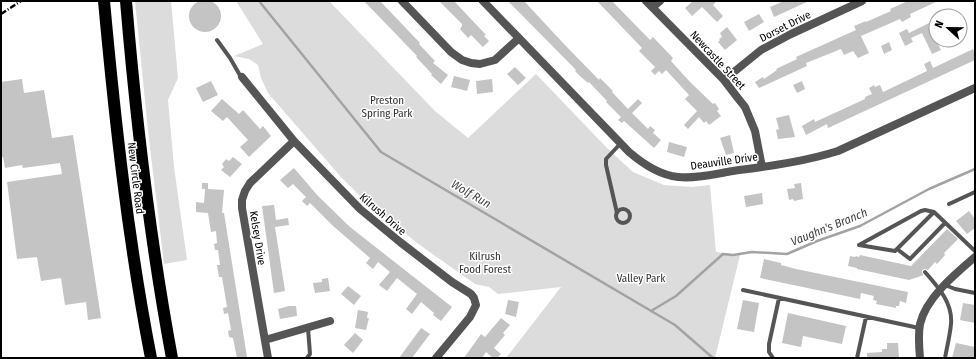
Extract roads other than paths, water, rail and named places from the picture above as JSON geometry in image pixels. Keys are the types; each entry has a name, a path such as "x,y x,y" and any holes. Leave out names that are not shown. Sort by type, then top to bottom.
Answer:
{"highway":[{"name":"New Circle Road","path":"104,1 111,77 126,203 151,358"},
{"name":"New Circle Road","path":"126,1 139,144 155,258 172,358"}],"street":[{"path":"402,1 451,52 462,60 471,63 480,64 495,60 519,38"},
{"name":"Deauville Drive","path":"483,1 640,161 665,174 678,177 695,177 788,164 816,158 838,151 975,88"},
{"name":"Newcastle Street","path":"646,1 724,80 744,107 759,145 762,167"},
{"path":"653,8 660,1"},
{"name":"Dorset Drive","path":"724,80 761,50 791,34 862,1"},
{"name":"Kilrush Drive","path":"242,77 294,141 360,209 400,242 474,298 476,305 470,317 436,358"},
{"name":"Kelsey Drive","path":"268,358 245,230 242,200 250,183 294,141"},
{"path":"920,358 918,337 920,324 927,308 943,287 975,257"},
{"path":"265,340 330,321"}],"lane":[{"path":"217,40 242,77"},
{"path":"617,213 606,160 621,143"},
{"path":"949,204 975,192"},
{"path":"945,223 910,259 897,250 895,251 859,245 925,210 934,212 975,251"},
{"path":"897,250 934,212"},
{"path":"911,257 915,262"},
{"path":"925,272 943,287 975,293"},
{"path":"943,287 951,320 944,358"},
{"path":"743,290 920,328"},
{"path":"773,358 769,352 769,344 779,298"},
{"path":"857,358 866,317"},
{"path":"307,358 310,354 308,327"}],"waterway":[{"name":"Wolf Run","path":"259,1 381,152 675,325 713,358"},
{"name":"Vaughn's Branch","path":"651,311 676,296 723,254 733,255 752,252 787,254 817,241 860,226 929,189 975,169"}],"railway":[{"path":"1,14 21,1"}],"park label":[{"name":"Preston Spring Park","path":"387,106"},
{"name":"Kilrush Food Forest","path":"485,262"},
{"name":"Valley Park","path":"641,278"}]}
